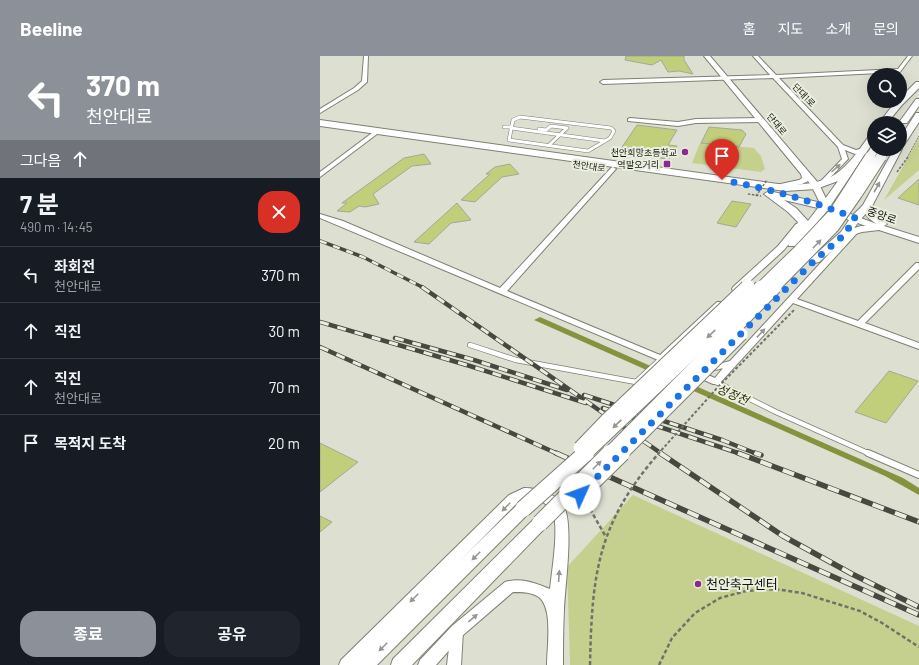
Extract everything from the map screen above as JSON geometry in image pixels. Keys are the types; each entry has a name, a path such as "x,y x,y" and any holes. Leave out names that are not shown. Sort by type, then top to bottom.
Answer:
{"main road":[{"path":"889,116 899,103 919,84"},
{"path":"907,124 919,87"},
{"path":"911,112 919,101"},
{"name":"천안대로","path":"320,123 375,133 613,169 758,194 826,207 855,218"},
{"name":"천안대로","path":"320,128 375,133 660,170 749,189"},
{"path":"749,189 802,188 816,186 835,180 844,174 866,152"},
{"path":"365,665 524,508 606,421 812,225 866,152"},
{"path":"524,508 605,436 803,245 834,213 866,152"},
{"path":"400,665 825,237 838,222 882,156"},
{"path":"424,640 604,472 815,260 850,233 855,218 866,206 894,156"},
{"path":"749,189 794,196 826,207"},
{"path":"758,194 783,203 803,222 793,244"}],"street":[{"path":"320,110 356,90 365,81 366,56"},
{"name":"단대로","path":"708,56 816,186 826,207"},
{"name":"단대1로","path":"755,56 841,146"},
{"path":"604,82 727,79 900,70 910,56"},
{"path":"630,120 678,124 702,120 761,120"},
{"path":"320,175 375,133"},
{"path":"841,146 855,152 866,152"},
{"path":"816,186 824,181 845,159 841,146"},
{"path":"502,291 613,169"},
{"path":"778,188 802,182 806,178 805,174"},
{"path":"866,206 867,213 872,218 886,225"},
{"path":"320,216 340,222 366,235 662,358 716,382 793,300 850,233 877,229 898,233"},
{"name":"중앙로","path":"855,218 871,220 919,235"},
{"name":"중앙로","path":"855,218 919,240"},
{"path":"662,358 781,248 803,222"},
{"path":"859,324 919,265"},
{"path":"793,300 919,346"},
{"path":"678,342 681,356 692,362"},
{"path":"662,358 692,362 716,368 733,363"},
{"path":"347,665 514,498 524,493 534,493 548,499 559,510 562,532 556,614 555,665"},
{"path":"426,665 457,631 510,586 528,586 546,594 556,614"},
{"path":"454,665 457,631"}],"lane":[{"path":"528,117 613,129 613,134 588,152 510,140 511,127 513,120 516,118 528,117"},
{"path":"504,127 546,130 551,126 567,128 548,146"},
{"path":"511,127 605,141"},
{"path":"470,345 516,360 577,370 622,381 636,382 662,358"},
{"path":"716,382 776,412 919,475"}],"path":[{"path":"749,189 758,194 767,180"},
{"path":"590,665 593,592 597,569 606,537 633,484 656,454 795,309"},
{"path":"590,509 606,537"},
{"path":"659,665 672,638 695,613 720,598 746,591 775,589 802,593 860,611 882,623 919,647"}],"shaded area":[{"path":"919,138 919,170 884,200"},
{"path":"700,143 754,148 761,156 765,169 761,172 692,163"},
{"path":"540,317 903,478 919,488 919,495 885,476 534,320"},
{"name":"천안축구센터","path":"633,495 919,626 919,665 570,665 567,567"}],"building":[{"path":"626,56 684,56 684,60 693,74 679,71 668,72 661,60 652,65 625,60"},
{"path":"637,125 677,130 668,145 677,146 669,159 618,153"},
{"path":"709,127 742,130 746,134 739,147 701,143"},
{"path":"424,154 431,164 412,166 373,194 379,204 365,207 359,206 350,212 337,211 347,203 342,203 404,158"},
{"path":"510,164 519,174 502,177 475,202 461,200 490,174 486,174 495,167"},
{"path":"919,179 919,205 898,198"},
{"path":"732,201 751,204 736,227 717,223"},
{"path":"457,203 471,220 451,223 429,244 414,242"},
{"path":"889,371 918,381 886,423 855,412"},
{"path":"320,443 358,462 320,492"},
{"path":"320,516 332,522 320,532"}],"railway":[{"path":"320,241 363,257 424,288"},
{"path":"422,287 662,454"},
{"path":"320,322 470,366 586,403"},
{"path":"395,338 474,360 567,390"},
{"path":"320,347 558,454"},
{"path":"584,395 722,440 757,454"},
{"path":"603,408 738,453"},
{"path":"556,453 919,615"},
{"path":"660,453 783,536 852,574 919,607"},
{"path":"738,453 919,522"},
{"path":"755,453 761,455"}],"place":[{"name":"천안희망초등학교","path":"685,152"},
{"name":"역말오거리","path":"667,164"},
{"name":"천안축구센터","path":"698,584"}],"route":[{"path":"580,494 604,472 815,260 845,234 855,218 776,191 750,184 722,180"}],"water label":[{"name":"성정천","path":"733,394"}]}
